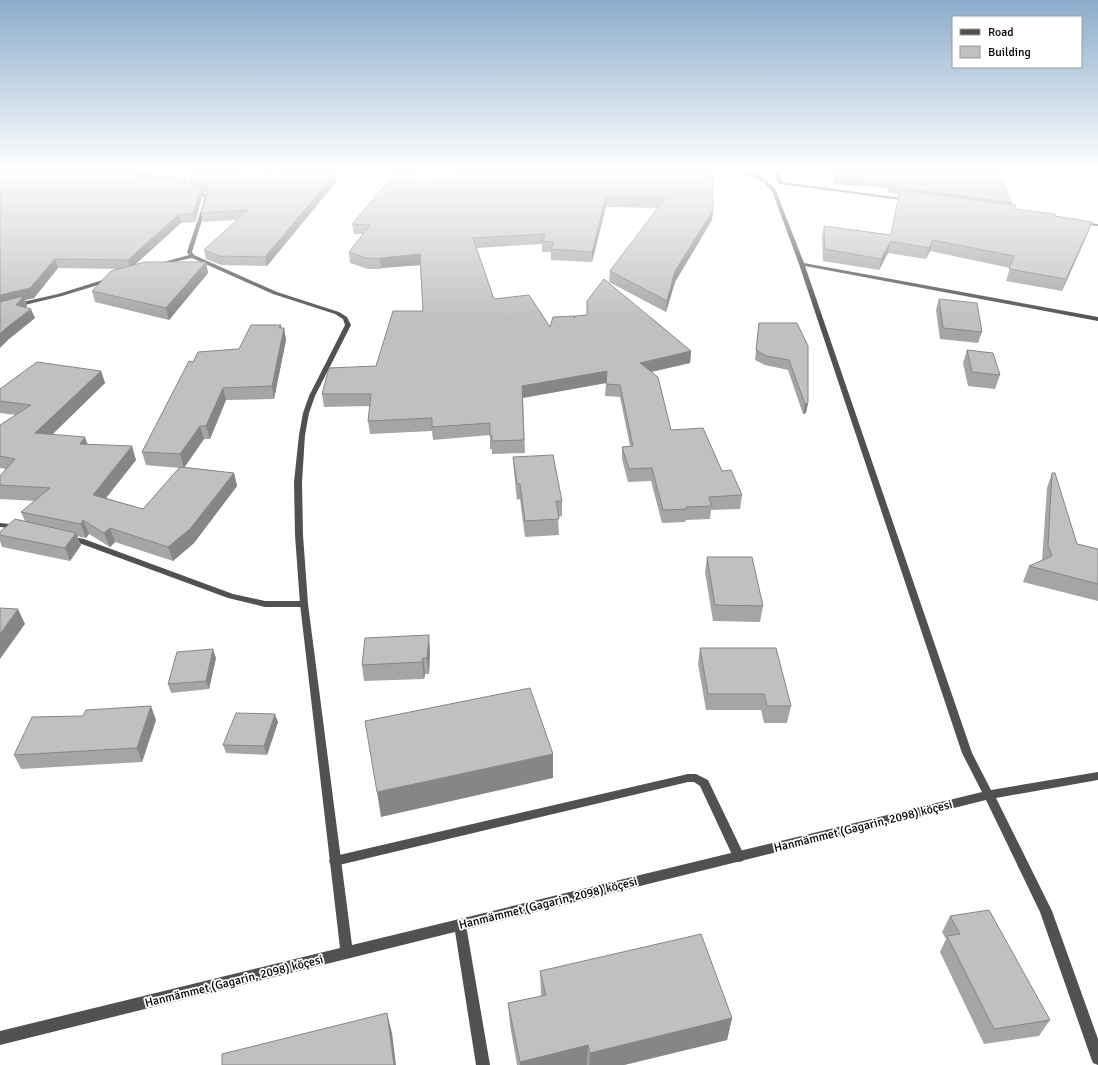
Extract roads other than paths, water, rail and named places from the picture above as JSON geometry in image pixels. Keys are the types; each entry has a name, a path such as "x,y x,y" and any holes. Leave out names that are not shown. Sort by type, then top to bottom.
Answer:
{"street":[{"path":"199,221 189,252 192,256 275,293 337,313 345,318 348,325 312,396 306,413 302,435 298,497 304,604 347,953"},
{"path":"785,221 802,264 967,753 1046,911 1098,1058"},
{"path":"1079,223 1098,225"},
{"path":"156,266 192,256"},
{"path":"802,264 1098,319"},
{"path":"0,309 60,295 113,279"},
{"path":"0,525 24,528"},
{"path":"59,536 81,541 231,596 265,604 304,604"},
{"name":"Hanmämmet (Gagarin, 2098) köçesi","path":"0,1038 988,795 1098,776"},
{"path":"335,861 688,778 696,778 704,783 739,857"},
{"path":"460,925 483,1065"}]}
